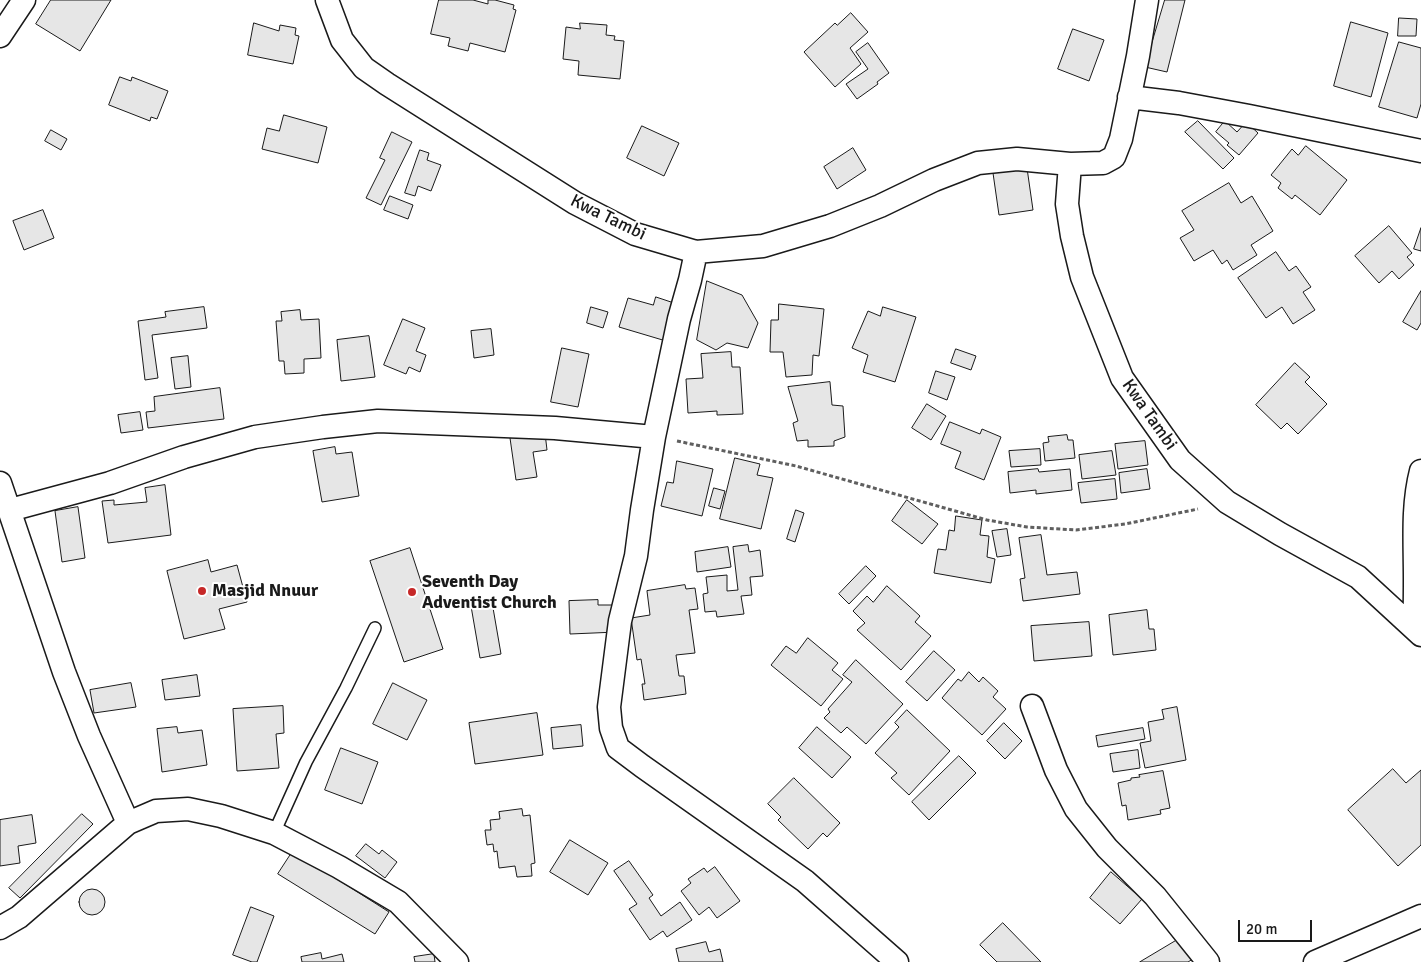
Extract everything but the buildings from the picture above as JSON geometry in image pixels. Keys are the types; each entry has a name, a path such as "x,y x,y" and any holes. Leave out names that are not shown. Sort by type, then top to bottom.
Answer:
{"street":[{"path":"0,36 24,0"},
{"name":"Kwa Tambi","path":"327,0 342,40 364,68 387,84 575,203 636,234 696,252 763,246 830,226 880,206 934,180 978,163 1017,159 1070,164 1103,163 1114,157 1121,139 1147,0"},
{"path":"1129,97 1179,103 1421,151"},
{"name":"Kwa Tambi","path":"1070,164 1067,204 1072,236 1082,277 1122,378 1180,460 1227,502 1358,578 1418,632"},
{"path":"696,252 679,319 654,437 636,556 620,621 609,707 611,728 618,748 805,881 897,962"},
{"path":"10,510 110,483 184,457 255,437 323,427 378,421 556,428 654,437"},
{"path":"1418,632 1413,537 1421,471"},
{"path":"0,483 64,672 128,823"},
{"path":"1032,706 1056,770 1076,809 1107,848 1155,896 1208,962"},
{"path":"0,928 19,917 128,823 156,811 188,809 221,816 274,833 339,867 398,902 457,962"},
{"path":"1315,962 1421,916"}],"lane":[{"path":"274,833 306,762 346,688 374,628"}],"path":[{"path":"654,437 796,466 987,520 1027,527 1076,530 1124,524 1227,502"}],"place":[{"name":"Masjid Nnuur","path":"202,591"},
{"name":"Seventh Day Adventist Church","path":"412,592"}]}
